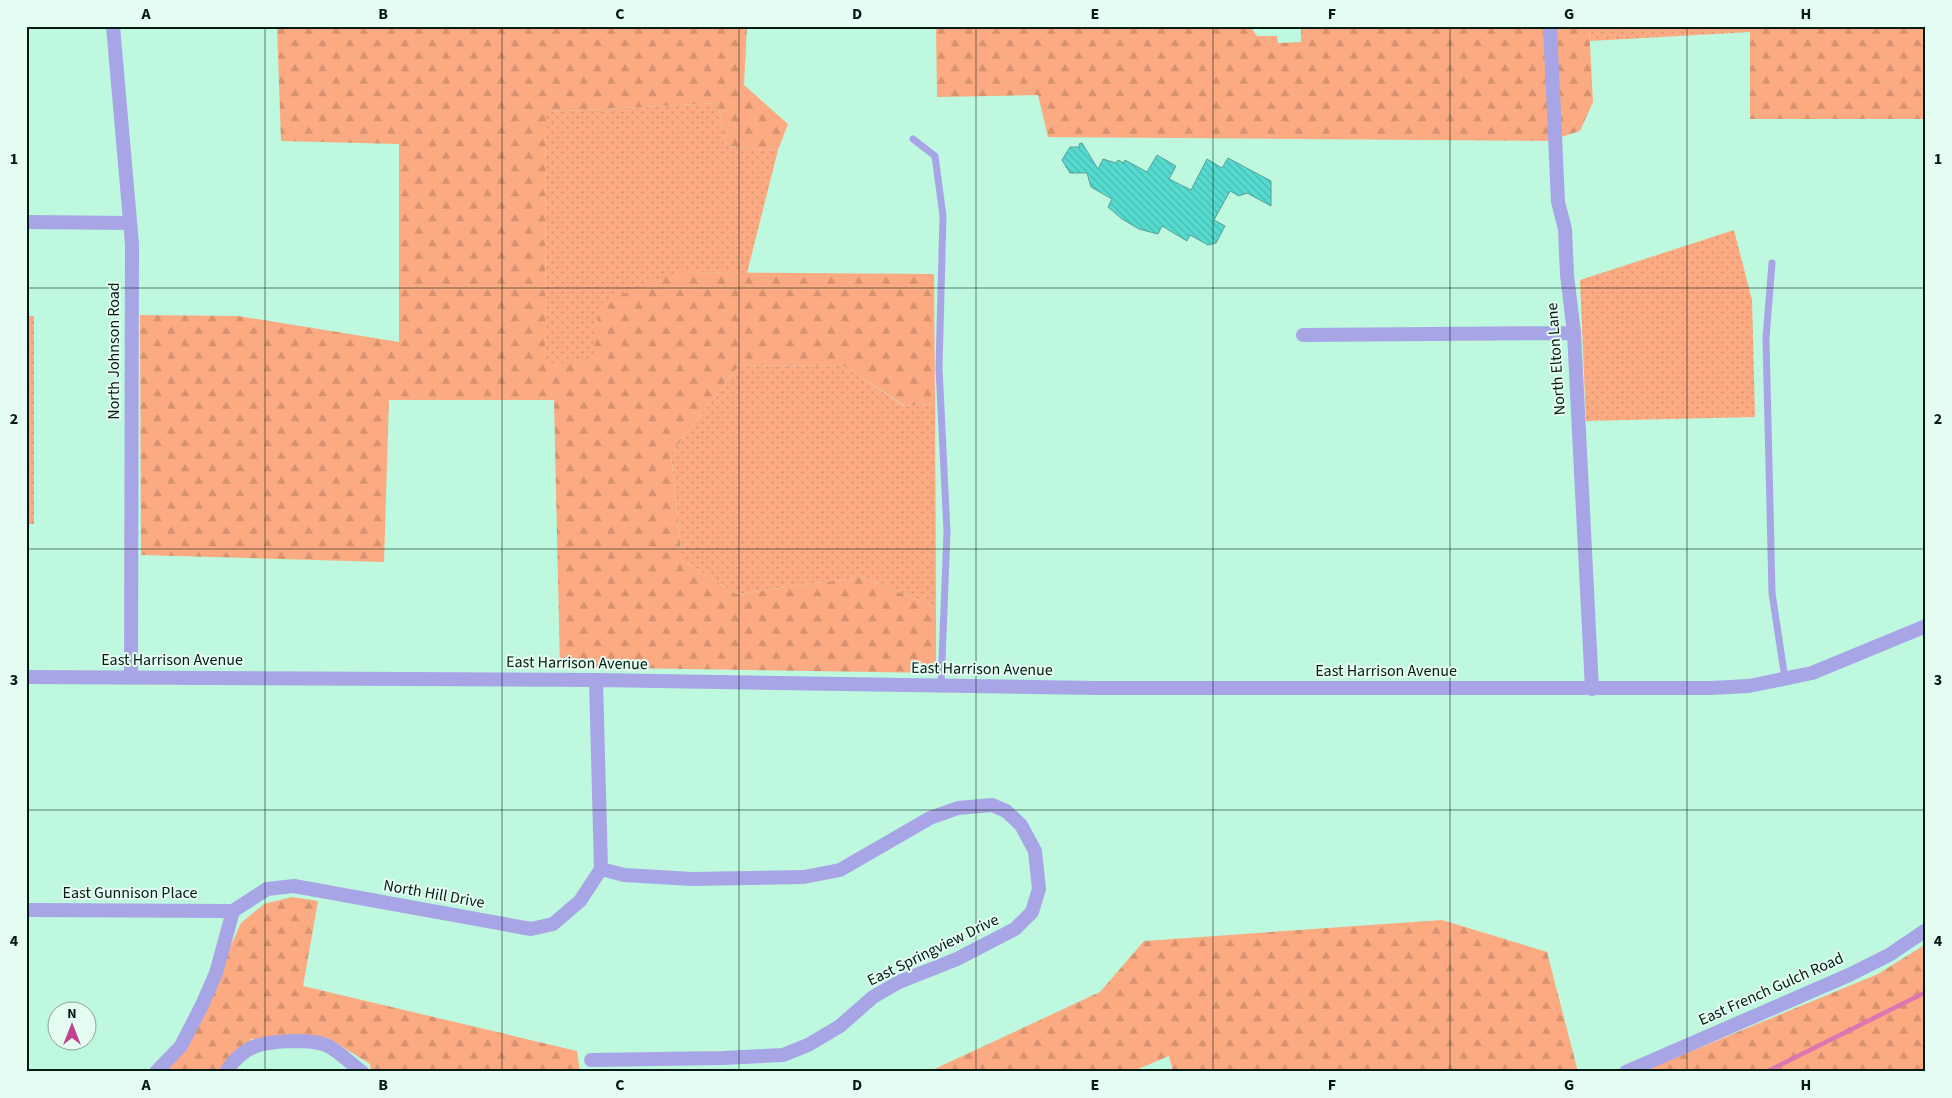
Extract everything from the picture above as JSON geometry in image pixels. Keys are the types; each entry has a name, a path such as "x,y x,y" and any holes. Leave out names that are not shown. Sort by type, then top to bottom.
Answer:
{"street":[{"name":"North Johnson Road","path":"113,26 132,244 130,677"},
{"name":"North Elton Lane","path":"1550,26 1558,202 1565,228 1567,274 1574,333 1592,689"},
{"path":"26,222 130,223"},
{"path":"1303,335 1574,333"},
{"name":"East Harrison Avenue","path":"26,677 596,680 1108,688 1711,688 1749,686 1812,673 1926,626"},
{"path":"596,680 600,869"},
{"name":"East Springview Drive","path":"591,1060 782,1055 808,1045 840,1026 873,997 899,982 956,958 1015,929 1032,912 1039,889 1035,851 1021,825 1006,811 992,805 958,808 930,818 840,870 804,877 692,879 624,875 600,869"},
{"name":"North Hill Drive","path":"233,911 267,889 294,886 531,929 553,924 580,901 600,869"},
{"name":"East Gunnison Place","path":"26,910 233,911"},
{"path":"156,1072 181,1046 202,1005 216,973 233,911"},
{"name":"East French Gulch Road","path":"1626,1072 1848,975 1889,955 1926,930"},
{"path":"226,1072 251,1047 265,1042 302,1041 328,1046 362,1072"}],"lane":[{"path":"913,139 935,156 943,216 939,368 947,532 941,686"},
{"path":"1772,263 1766,338 1772,593 1785,679"}],"green space":[{"path":"277,26 747,26 744,85 788,124 778,150 726,146 718,103 546,112 545,363 592,362 600,304 676,272 934,274 935,404 905,406 844,366 739,365 671,454 682,560 736,594 863,577 936,608 936,673 560,667 554,400 389,400 384,562 141,555 140,315 238,316 399,342 399,144 281,141"},
{"path":"936,26 1250,26 1257,36 1277,36 1278,43 1301,42 1301,26 1589,26 1593,102 1580,131 1549,141 1048,137 1038,95 937,97"},
{"path":"1589,26 1750,26 1750,32 1590,41"},
{"path":"1750,26 1926,26 1926,119 1750,119"},
{"path":"718,103 726,146 778,150 747,273 676,272 592,362 545,364 546,112"},
{"path":"1734,230 1752,300 1755,417 1586,421 1580,280"},
{"path":"26,316 34,316 34,524 26,524"},
{"path":"739,365 844,366 904,406 935,404 936,608 863,577 736,594 682,560 671,454"},
{"path":"292,897 318,901 303,986 577,1051 580,1072 371,1072 370,1064 328,1038 251,1039 223,1072 165,1072 185,1047 241,923 264,904"},
{"path":"1442,920 1547,952 1578,1072 1173,1072 1169,1056 1131,1072 928,1072 1100,992 1144,941"},
{"path":"1926,944 1926,1072 1641,1072 1878,974"}],"building":[{"path":"1082,143 1098,169 1103,159 1116,163 1118,160 1124,163 1125,160 1147,172 1157,155 1176,166 1169,179 1191,190 1207,159 1222,168 1228,158 1271,181 1271,206 1247,193 1239,196 1230,191 1214,220 1225,226 1216,243 1208,245 1190,235 1187,241 1162,226 1158,234 1139,229 1122,219 1108,207 1112,199 1091,187 1087,173 1070,173 1062,160 1070,147 1080,147 1079,144"}],"waterway":[{"path":"1766,1072 1926,992"}]}
